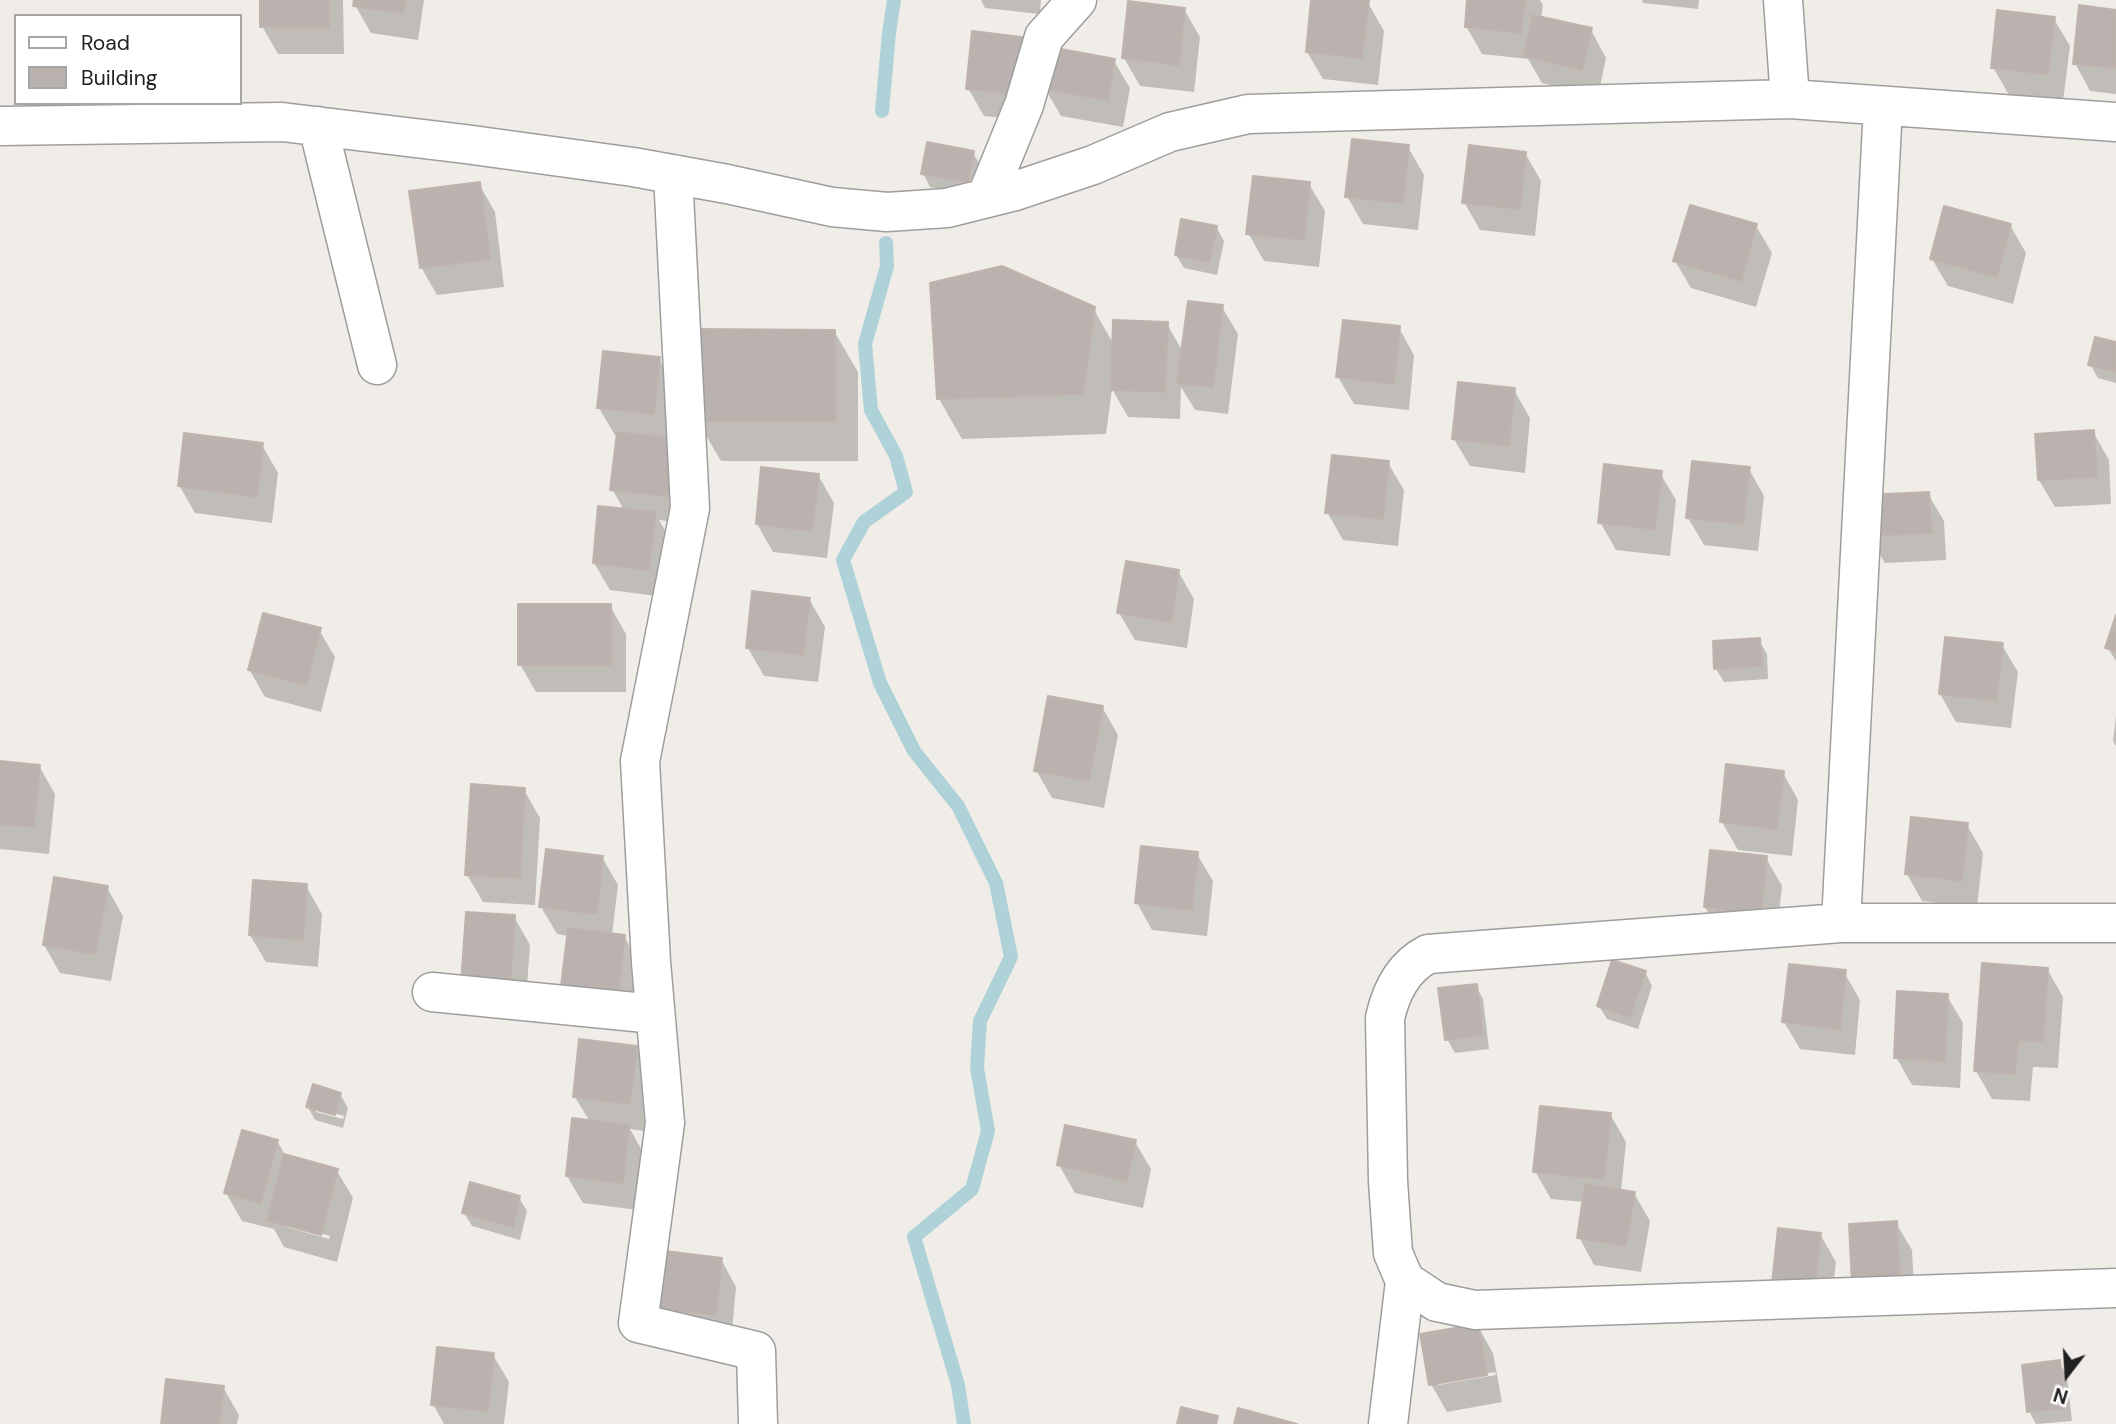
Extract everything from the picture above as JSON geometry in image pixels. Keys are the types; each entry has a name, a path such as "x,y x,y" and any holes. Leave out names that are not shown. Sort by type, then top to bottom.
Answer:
{"street":[{"path":"986,198 1024,105 1044,37 1077,0"},
{"path":"1783,0 1790,99"},
{"path":"0,126 282,122 465,144 673,174 832,207 887,212 947,208 1015,191 1093,164 1170,132 1248,114 1790,99 2116,122"},
{"path":"1841,923 1883,106"},
{"path":"318,127 377,365"},
{"path":"673,174 690,508 640,761 655,1014 665,1123 638,1323 756,1351 758,1424"},
{"path":"1388,1424 1405,1281 1393,1253 1388,1181 1385,1018 1389,999 1414,961 1429,954 1841,923 2116,923"},
{"path":"432,992 655,1014"},
{"path":"1405,1281 1437,1302 1475,1310 2116,1289"}],"building":[{"path":"260,0 329,0 329,27 260,27"},
{"path":"354,0 405,0 403,13 353,6"},
{"path":"1311,0 1369,1 1362,58 1306,52"},
{"path":"1467,0 1525,0 1521,33 1465,27"},
{"path":"1128,1 1185,8 1179,65 1122,58"},
{"path":"2079,5 2116,10 2116,68 2073,64"},
{"path":"1997,10 2055,17 2048,74 1991,68"},
{"path":"1533,15 1592,28 1582,70 1524,56"},
{"path":"972,31 1030,38 1023,95 966,89"},
{"path":"1050,47 1115,59 1108,100 1043,89"},
{"path":"1352,139 1409,145 1403,203 1345,197"},
{"path":"927,142 974,151 968,182 921,174"},
{"path":"1469,145 1526,152 1520,209 1462,203"},
{"path":"1253,176 1310,182 1304,240 1246,234"},
{"path":"480,182 490,259 420,268 409,191"},
{"path":"1690,205 1757,224 1741,281 1673,261"},
{"path":"1944,206 2011,224 1997,277 1930,259"},
{"path":"1181,219 1217,226 1210,262 1175,255"},
{"path":"1002,266 1095,307 1083,394 937,399 930,283"},
{"path":"1188,301 1223,305 1213,387 1177,383"},
{"path":"1113,320 1168,322 1165,392 1111,390"},
{"path":"1343,320 1400,326 1394,384 1336,377"},
{"path":"695,329 835,330 836,421 696,421"},
{"path":"2095,337 2116,342 2116,372 2088,365"},
{"path":"603,351 660,357 654,414 597,408"},
{"path":"1458,382 1515,388 1509,446 1452,439"},
{"path":"2094,430 2097,477 2038,480 2035,434"},
{"path":"617,432 674,438 668,496 610,490"},
{"path":"184,433 263,443 257,497 178,486"},
{"path":"1332,455 1389,461 1383,519 1325,513"},
{"path":"1692,461 1750,467 1743,524 1686,518"},
{"path":"1604,464 1662,471 1655,529 1598,523"},
{"path":"761,467 819,474 812,531 756,524"},
{"path":"1929,492 1932,533 1867,536 1865,495"},
{"path":"598,506 656,512 649,570 593,563"},
{"path":"1126,561 1179,570 1171,622 1117,613"},
{"path":"752,591 810,598 803,655 746,648"},
{"path":"518,604 611,604 612,665 518,665"},
{"path":"263,613 321,628 306,685 248,670"},
{"path":"2116,615 2116,651 2105,648"},
{"path":"1945,637 2003,643 1996,701 1939,694"},
{"path":"1760,638 1762,666 1714,669 1713,641"},
{"path":"1048,696 1103,706 1089,781 1034,771"},
{"path":"0,761 40,765 34,827 0,824"},
{"path":"1726,764 1784,771 1777,829 1720,822"},
{"path":"471,784 525,788 520,878 465,875"},
{"path":"1911,817 1968,823 1962,881 1905,874"},
{"path":"1141,846 1198,852 1192,910 1135,903"},
{"path":"546,849 603,856 597,914 539,907"},
{"path":"1710,850 1767,856 1761,914 1704,907"},
{"path":"54,877 108,886 95,954 43,945"},
{"path":"253,880 307,884 303,940 249,935"},
{"path":"466,912 515,915 510,987 461,983"},
{"path":"568,928 625,935 618,993 561,986"},
{"path":"1612,960 1646,971 1630,1017 1597,1006"},
{"path":"1982,963 2048,968 2043,1041 2018,1040 2015,1074 1974,1071"},
{"path":"1789,964 1846,970 1840,1029 1782,1022"},
{"path":"1477,984 1483,1035 1445,1040 1438,988"},
{"path":"1897,991 1948,994 1945,1061 1894,1058"},
{"path":"579,1039 637,1046 630,1104 573,1097"},
{"path":"313,1084 341,1093 335,1115 306,1107"},
{"path":"1540,1106 1611,1113 1604,1179 1533,1172"},
{"path":"572,1118 629,1125 623,1183 566,1176"},
{"path":"1065,1125 1136,1140 1127,1181 1057,1165"},
{"path":"242,1130 278,1140 261,1203 224,1193"},
{"path":"284,1154 338,1169 321,1235 267,1220"},
{"path":"470,1182 520,1196 513,1227 462,1213"},
{"path":"1585,1184 1635,1192 1626,1246 1577,1238"},
{"path":"1897,1221 1900,1281 1852,1284 1849,1224"},
{"path":"1778,1228 1821,1233 1815,1287 1772,1282"},
{"path":"665,1251 722,1258 716,1315 658,1309"},
{"path":"1478,1324 1487,1375 1429,1385 1420,1334"},
{"path":"437,1347 494,1353 488,1411 431,1405"},
{"path":"2060,1360 2065,1408 2027,1412 2022,1365"},
{"path":"166,1379 224,1386 219,1424 161,1424"},
{"path":"1181,1407 1218,1416 1216,1424 1177,1424"},
{"path":"1238,1408 1297,1424 1234,1424"}],"waterway":[{"path":"882,111 894,0"},
{"path":"886,243 887,266 865,344 871,410 896,456 906,492 864,522 843,560 880,683 914,751 958,806 996,883 1011,957 980,1021 977,1068 988,1131 972,1189 914,1237 958,1385 964,1424"}]}
